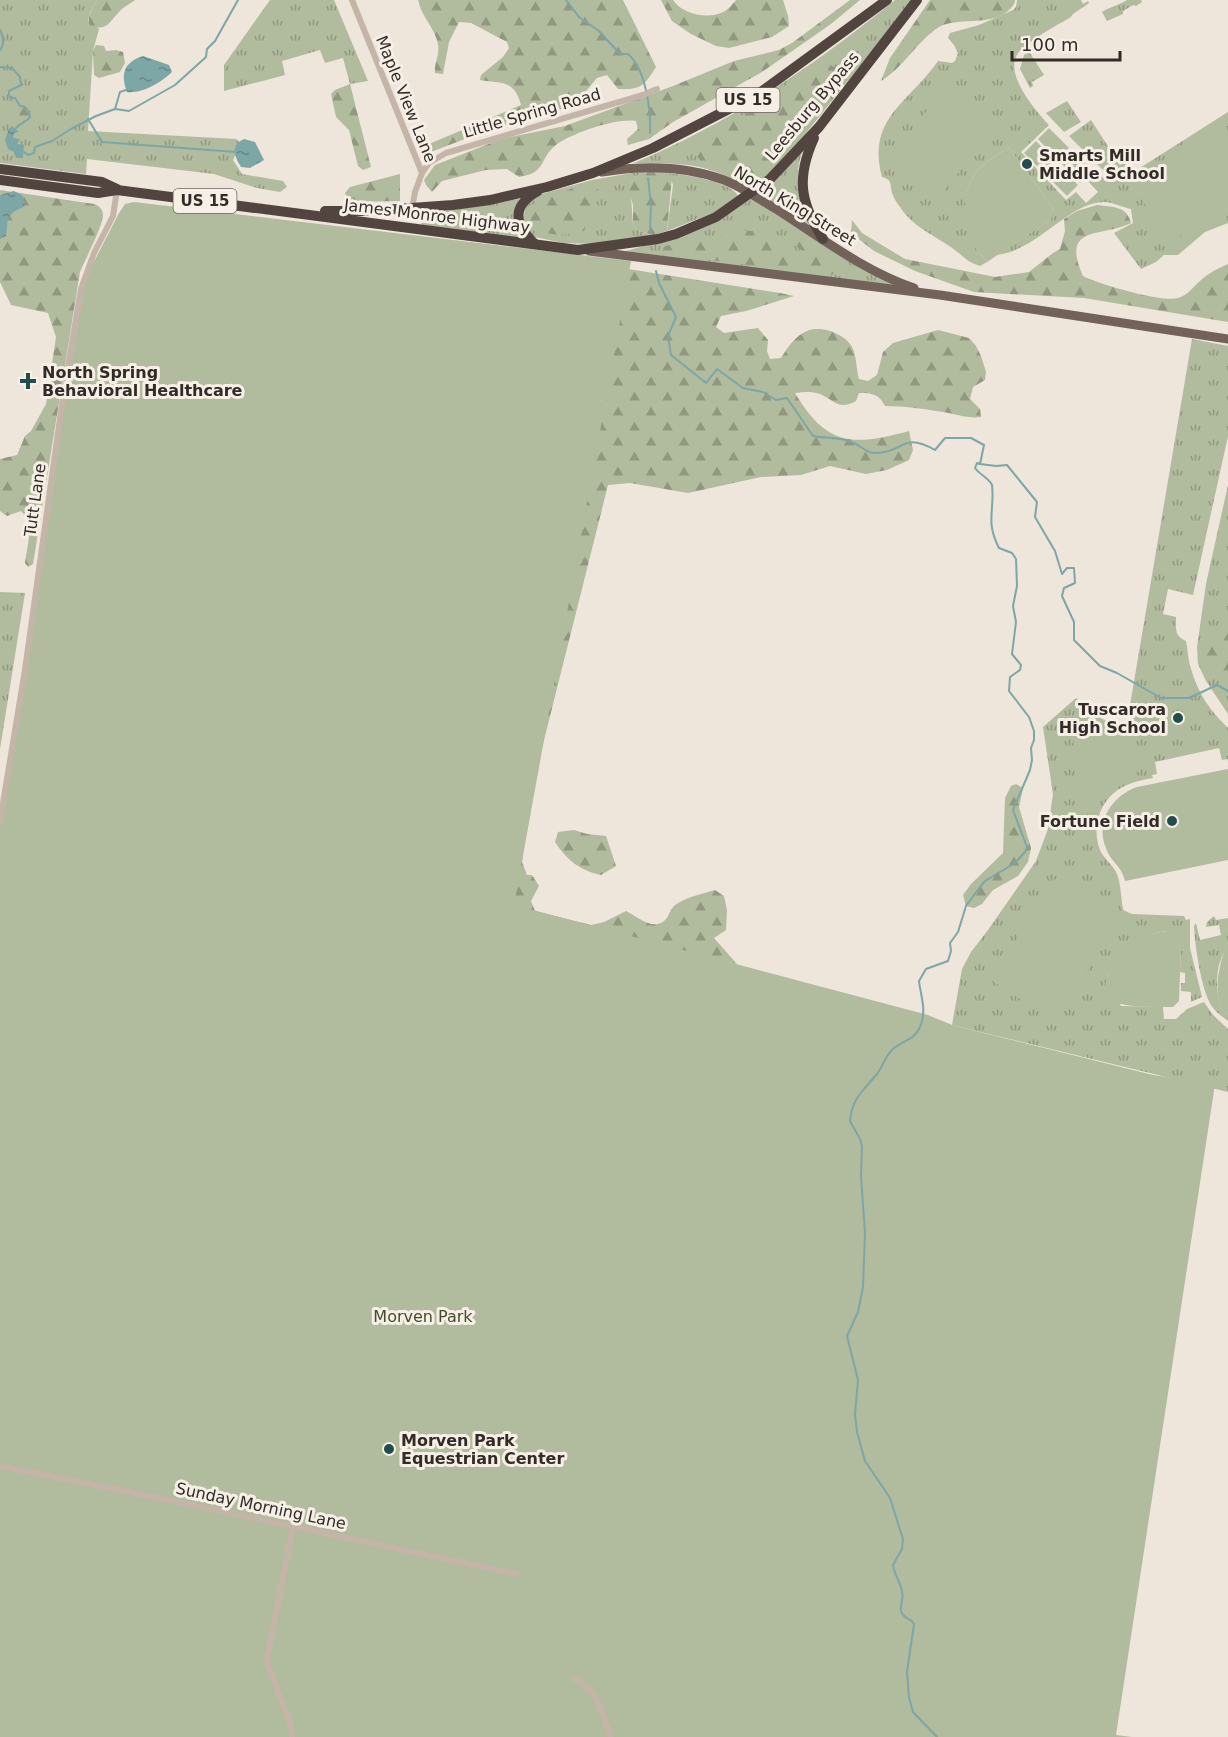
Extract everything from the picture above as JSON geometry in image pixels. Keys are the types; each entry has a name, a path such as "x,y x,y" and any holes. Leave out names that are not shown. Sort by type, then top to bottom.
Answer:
{"highway":[{"name":"Leesburg Bypass","path":"593,173 654,148 758,94 887,0"},
{"name":"Leesburg Bypass","path":"578,250 634,244 676,234 716,217 751,194 770,179 819,127 917,0"},
{"path":"819,127 803,166 803,187 809,213 823,239"},
{"name":"James Monroe Highway","path":"0,169 102,182 117,190"},
{"name":"James Monroe Highway","path":"293,212 412,209 490,200 547,187 593,173"},
{"name":"James Monroe Highway","path":"0,180 98,193 117,190 578,250"},
{"path":"535,244 520,228 519,212 525,200 547,187"},
{"path":"412,209 411,220 416,229"}],"main road":[{"name":"North King Street","path":"593,173 637,167 673,168 725,180 885,277 940,295"},
{"name":"North King Street","path":"578,250 940,295 1228,339"}],"street":[{"name":"Maple View Lane","path":"352,0 422,173 412,209"},
{"name":"Little Spring Road","path":"422,173 429,163 446,153 657,89"},
{"name":"Tutt Lane","path":"0,821 26,670 63,397 81,289 94,253 113,216 117,190"},
{"name":"Sunday Morning Lane","path":"0,1466 517,1574"},
{"path":"292,1526 267,1659 270,1676 289,1715 292,1737"},
{"path":"574,1678 591,1691 598,1702 611,1737"}],"green space":[{"path":"0,0 97,0 88,21 99,29 93,51 88,131 236,139 241,143 233,160 242,174 283,181 287,187 280,192 257,188 214,174 87,159 86,174 0,163"},
{"path":"97,0 135,0 121,10 107,25 96,27 90,26 89,19"},
{"path":"270,0 334,0 368,81 350,84 343,58 325,63 320,50 282,61 285,75 224,91 224,65"},
{"path":"418,0 623,0 656,67 645,83 632,89 618,89 607,75 597,78 576,103 494,128 428,153 426,148 429,144 521,105 511,87 506,84 480,80 481,75 503,57 509,48 507,42 471,23 459,22 449,42 443,74 435,73 438,44"},
{"path":"661,0 673,0 682,9 695,14 715,15 729,8 736,0 783,0 789,26 772,37 729,48 716,46 691,34 672,21"},
{"path":"850,0 860,0 831,24 762,72 673,122 649,139 628,145 627,139 638,129 636,121 617,122 594,127 563,140 551,150 539,169 528,175 519,177 507,169 486,170 442,181 432,192 426,185 424,180 435,165 501,139 565,126 734,61 779,50"},
{"path":"895,0 913,0 798,143 767,176 751,189 720,174 696,166 634,163 704,130 771,91 803,70"},
{"path":"930,0 1015,0 1015,2 1009,11 1000,16 939,27 924,39 897,69 881,81 890,58"},
{"path":"1017,0 1081,0 1083,4 1088,1 1089,3 1026,45 1020,50 1014,63 1018,82 1023,92 1049,125 1021,152 1066,200 1076,192 1086,203 1098,192 1087,180 1096,172 1105,179 1121,180 1228,112 1228,223 1205,232 1178,255 1164,255 1156,262 1141,269 1114,233 1133,223 1131,209 1104,202 1091,204 1078,210 1026,245 997,255 1051,219 1053,208 1009,148 978,170 968,187 966,197 966,218 971,238 976,249 987,262 980,266 969,261 906,215 894,198 890,182 882,177 879,157 880,140 885,125 938,61 952,63 955,61 958,53 948,38 950,33 979,25 1013,10"},
{"path":"1127,0 1141,0 1142,2 1107,21 1102,12"},
{"path":"96,45 104,46 106,51 123,52 125,63 120,72 99,78 94,75 93,51"},
{"path":"1028,52 1044,75 1032,82 1033,86 1030,88 1020,69 1024,55"},
{"path":"828,64 843,72 844,81 806,125 755,175 745,177 702,162 696,155 695,143 700,138 755,109 817,66"},
{"path":"949,82 1000,121 935,202 885,165"},
{"path":"350,84 371,167 363,170 358,166 349,130 336,117 331,94"},
{"path":"15,98 28,109 30,117 24,121 0,119 0,104 4,105"},
{"path":"1067,101 1081,122 1064,132 1046,113"},
{"path":"1091,120 1120,165 1128,160 1131,166 1116,173 1106,173 1069,136"},
{"path":"1049,128 1069,148 1057,159 1038,139"},
{"path":"1226,129 1228,132 1228,205 1170,242 1134,188"},
{"path":"1036,141 1055,161 1043,172 1024,153"},
{"path":"804,147 798,168 798,188 811,228 758,193"},
{"path":"1009,148 1053,208 1051,219 987,262 976,249 971,238 966,218 966,197 972,178 978,170"},
{"path":"1073,151 1092,171 1080,183 1061,163"},
{"path":"1059,165 1078,185 1067,196 1047,176"},
{"path":"643,171 630,183 633,225 637,230 654,235 594,244 563,243 535,237 528,231 523,221 526,205 538,195 592,180"},
{"path":"643,171 669,173 672,178 667,231 654,235 637,230 633,225 633,205 628,188 630,183"},
{"path":"669,173 696,177 727,186 738,196 718,211 667,231 673,185"},
{"path":"400,174 400,201 351,202 345,193 350,187"},
{"path":"583,184 595,187 601,196 593,207 584,231 552,234 538,229 527,217 531,205"},
{"path":"0,190 94,204 102,210 103,214 103,219 80,272 33,564 28,567 25,563 29,529 25,516 21,511 7,516 0,511 0,459 17,455 25,436 31,431 46,404 56,337 48,313 11,305 0,282"},
{"path":"751,198 864,270 903,288 626,251 647,245"},
{"path":"519,199 514,219 522,238 422,225 420,221 423,215"},
{"name":"Morven Park","path":"134,202 631,261 514,905 928,1015 952,1025 1153,1075 1215,1084 1116,1735 1132,1737 0,1737 0,815 81,287 119,213 125,204"},
{"path":"1097,205 1123,210 1131,223 1080,240 1077,259 1083,276 1130,292 1170,299 1185,295 1206,276 1228,264 1228,322 1084,298 974,292 915,271 874,251 851,233 852,220 862,233 905,259 995,277 1029,272 1060,249 1065,231 1064,219 1077,211"},
{"path":"736,230 769,232 780,236 794,265 808,258 808,254 798,248 794,241 796,236 828,255 837,270 832,275 821,274 663,254 661,248 686,241 711,243 719,239 722,234"},
{"path":"628,269 794,296 721,316 716,327 724,333 758,328 768,340 767,351 770,359 781,358 792,342 803,333 813,329 826,330 849,342 855,355 859,379 868,381 877,375 883,352 893,343 938,330 969,338 981,356 986,372 985,380 973,387 970,399 980,409 981,417 885,406 878,397 868,393 859,393 856,401 841,405 817,393 795,393 818,424 830,433 843,438 872,439 909,431 913,450 909,460 887,470 866,474 830,466 801,475 761,477 688,493 630,483 608,485 534,780 522,862 527,875 532,875 539,886 531,901 535,911 591,925 604,922 626,911 650,924 659,924 680,902 715,890 724,896 727,910 726,930 714,938 737,964 505,915"},
{"name":"Tuscarora High School","path":"1192,339 1228,346 1228,436 1193,595 1168,589 1163,614 1176,617 1176,632 1186,641 1190,666 1197,686 1210,708 1228,728 1228,761 1227,759 1222,760 1219,748 1155,762 1157,774 1152,775 1153,778 1125,786 1108,800 1099,815 1097,841 1100,850 1118,876 1123,910 1132,914 1184,916 1186,920 1190,919 1190,948 1202,997 1191,1002 1191,992 1181,991 1181,983 1185,983 1185,973 1180,972 1181,947 1168,931 1139,940 1123,951 1117,959 1107,977 1121,1006 1163,1007 1164,1019 1176,1019 1187,1009 1204,1002 1213,1015 1228,1029 1228,1092 952,1025 962,969 971,952 1036,861 1048,829 1053,794 1043,727 1076,698 1099,717 1126,729"},
{"path":"1228,485 1228,714 1206,681 1198,664 1197,647 1206,584"},
{"path":"0,592 25,593 0,749"},
{"path":"1228,622 1228,679 1220,679 1208,669 1205,642 1208,633"},
{"path":"1073,731 1102,733 1119,740 1134,750 1147,764 1082,816 1077,814"},
{"name":"Fortune Field","path":"1228,769 1228,860 1125,881 1108,853 1103,838 1104,819 1113,803 1137,787"},
{"path":"1016,784 1023,788 1019,807 1031,848 1028,862 1018,876 993,890 982,904 974,908 966,906 963,895 1003,853 1005,798 1011,786"},
{"path":"574,830 606,836 616,866 601,875 580,867 569,859 555,842 558,832"},
{"path":"1055,879 1119,920 1055,1022 991,980"},
{"path":"1214,916 1216,920 1228,918 1228,942 1219,965 1217,984 1219,999 1228,1015 1228,1021 1214,1010 1207,998 1201,978 1196,944 1194,926 1196,923 1200,940 1221,935 1219,925 1206,927 1207,922"},
{"path":"1175,931 1181,947 1179,1001 1173,1007 1146,1007 1104,999 1109,972 1114,961 1122,952 1142,938"},
{"path":"1228,942 1228,1015 1222,1009 1219,1000 1218,980 1219,969"}],"water":[{"path":"143,56 169,65 172,72 151,86 139,91 127,92 124,80 125,70 128,65"},
{"path":"13,127 19,132 14,133 13,138 20,139 17,144 24,145 23,158 16,158 14,152 8,149 5,140 9,128"},
{"path":"244,139 255,142 264,160 250,168 241,167 235,155 237,144"},
{"path":"14,191 22,195 25,206 8,217 6,236 0,239 0,195"}],"waterway":[{"path":"20,149 28,155 34,153 35,147 52,141 96,116 115,109 129,111 175,85 206,57 207,49 215,41 238,0"},
{"path":"566,0 579,17 599,31 620,54 628,54 634,61 646,91 650,113 650,133"},
{"path":"0,30 3,40 0,50"},
{"path":"0,67 12,68 20,77 21,85 9,91 9,96 15,98 20,106 26,108 30,117 15,129"},
{"path":"115,109 120,92 126,90"},
{"path":"88,119 102,142 236,152"},
{"path":"648,178 651,205 650,231"},
{"path":"656,271 659,283 676,317 668,336 671,355 706,383 717,369 743,388 763,392 776,400 787,398 813,436 844,439 871,453 884,452 916,442 935,450 945,438 971,438 984,445 980,464 1007,465 1037,502 1035,517 1055,551 1062,574 1067,568 1074,568 1075,583 1064,588 1062,596 1074,622 1074,640 1100,666 1161,698 1189,698 1217,685 1228,691"},
{"path":"937,1737 913,1712 909,1697 907,1672 914,1624 902,1613 902,1594 893,1565 902,1549 903,1539 890,1498 865,1461 857,1432 855,1414 858,1380 847,1336 858,1312 863,1287 865,1233 861,1176 862,1146 850,1121 856,1100 890,1053 915,1035 920,1027 923,1009 919,981 926,969 948,961 951,951 950,943 958,932 966,906 985,881 1015,863 1027,847 1013,810 1030,770 1031,748 1034,740 1034,731 1029,717 1009,691 1010,677 1020,670 1021,665 1012,654 1016,622 1013,606 1017,586 1016,559 1012,553 999,548 995,539 991,523 992,485 975,468 977,463 980,464"}],"place":[{"name":"Smarts Mill Middle School","path":"1027,164"},
{"name":"North Spring Behavioral Healthcare","path":"28,381"},
{"name":"Tuscarora High School","path":"1178,718"},
{"name":"Fortune Field","path":"1172,821"},
{"name":"Morven Park Equestrian Center","path":"389,1449"}]}
